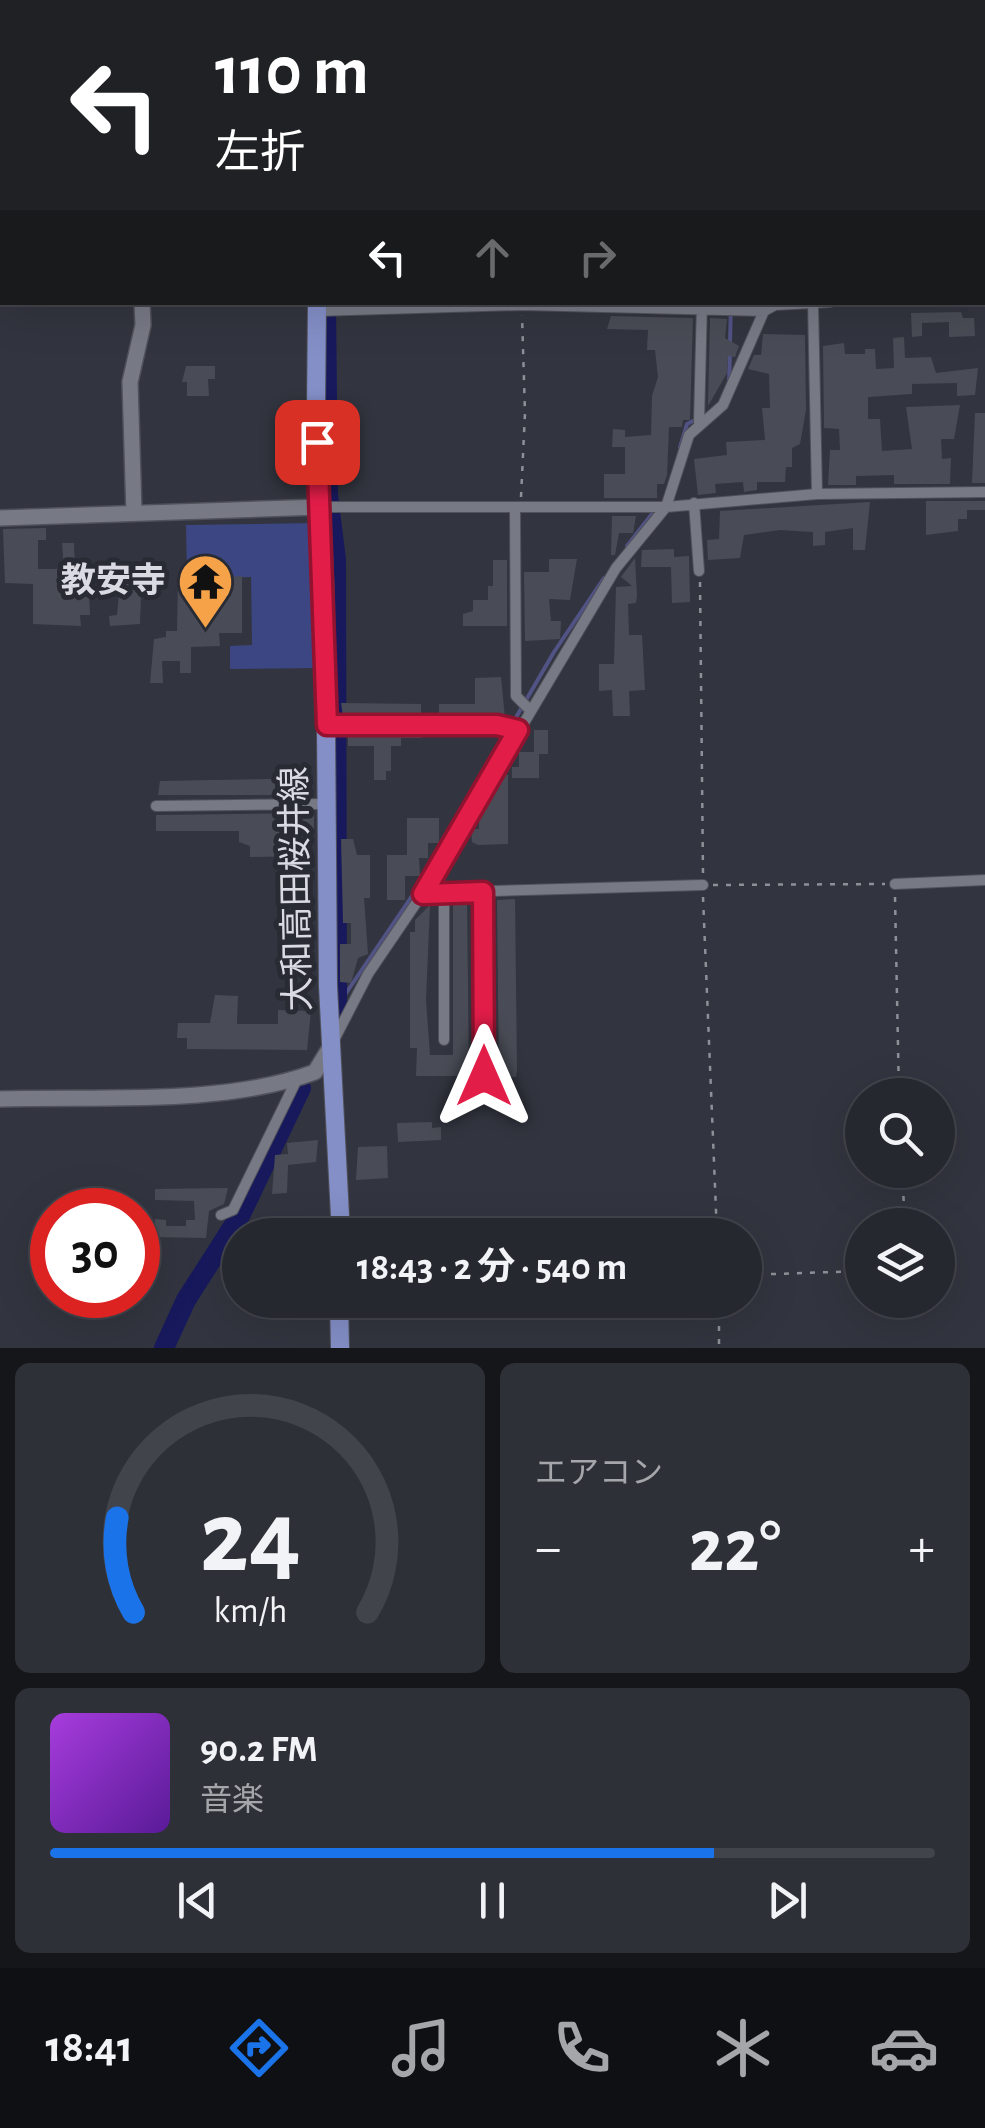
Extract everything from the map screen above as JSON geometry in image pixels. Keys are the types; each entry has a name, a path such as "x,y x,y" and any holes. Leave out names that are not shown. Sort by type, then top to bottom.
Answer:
{"main road":[{"name":"大和高田桜井線","path":"321,309 333,725 328,804 328,986 339,1218"},
{"path":"340,1318 340,1348"}],"street":[{"path":"134,513 130,382 143,325 142,305"},
{"path":"321,309 522,305 703,306 764,311 775,305"},
{"path":"813,305 817,494"},
{"path":"699,422 703,306"},
{"path":"0,1099 179,1094 297,1079 325,1063 368,974 423,894 616,568 666,507 689,435 722,405 764,311"},
{"path":"0,518 326,507 666,507 817,494 985,492"},
{"path":"694,504 700,571"},
{"path":"518,508 516,696 530,710"},
{"path":"333,725 497,725 518,730"},
{"path":"156,806 328,804"},
{"path":"895,884 985,880"},
{"path":"423,894 703,885"},
{"path":"483,892 484,1076"},
{"path":"444,893 444,1040"},
{"path":"221,1215 233,1210 297,1079"}],"path":[{"path":"518,508 525,412 522,305"},
{"path":"700,571 703,885 716,1218"},
{"path":"703,885 895,884 899,1078"},
{"path":"762,1274 845,1272"},
{"path":"719,1318 719,1348"}],"shaded area":[{"path":"316,523 318,668 230,669 230,646 252,645 251,577 187,578 186,525"}],"building":[{"path":"961,312 963,318 974,318 975,336 949,337 949,322 922,323 922,336 912,337 911,313"},
{"path":"611,316 693,318 690,420 683,420 682,427 669,427 667,475 664,484 657,484 657,498 604,498 604,474 625,474 625,447 612,447 613,429 625,430 625,437 651,435 652,396 658,377 655,350 647,350 648,330 607,329"},
{"path":"710,318 727,319 725,338 739,346 735,357 728,356 727,373 708,406"},
{"path":"763,334 805,335 806,410 800,444 792,448 792,467 786,467 785,482 757,482 757,490 744,492 743,482 715,484 716,493 698,495 694,459 727,455 726,442 765,440 762,408 770,408 769,374 748,369 754,355 761,355"},
{"path":"904,337 905,358 931,357 936,373 978,368 975,395 957,396 957,383 912,384 912,394 868,397 868,419 880,419 882,451 912,449 906,407 960,405 954,439 941,439 942,459 951,458 950,484 894,484 894,475 856,476 856,485 828,485 830,450 840,450 839,429 824,428 823,346 844,343 845,354 865,354 865,349 875,349 876,369 894,368 893,338"},
{"path":"186,366 215,366 215,379 208,379 209,396 187,396 187,382 182,382"},
{"path":"975,413 985,413 985,483 972,483"},
{"path":"331,422 355,422 356,452 349,452 350,460 335,460"},
{"path":"926,501 985,501 985,510 967,510 967,519 958,519 958,531 926,535"},
{"path":"870,502 865,550 853,550 853,528 825,532 825,545 813,546 813,532 780,530 744,535 740,558 708,560 707,540 719,539 720,511"},
{"path":"612,516 636,516 633,533 619,533 615,555 611,555"},
{"path":"46,528 46,540 38,540 38,569 64,569 62,543 74,543 75,569 82,568 83,593 89,593 90,615 80,615 81,626 33,624 33,584 5,583 3,529"},
{"path":"674,549 674,557 689,556 690,602 672,603 671,567 641,567 642,550"},
{"path":"635,558 637,596 636,603 628,604 629,635 642,635 645,690 629,691 630,716 613,716 612,690 599,691 599,664 614,664 616,587 632,586 621,577"},
{"path":"549,559 577,559 570,600 549,599 551,621 561,621 560,639 525,641 524,572 549,572"},
{"path":"493,560 507,560 507,626 463,626 463,614 473,611 473,600 488,600 488,586 493,586"},
{"path":"121,571 142,572 140,624 110,626 109,616 117,615"},
{"path":"198,575 201,579 242,576 242,633 219,633 220,646 191,647 191,673 180,673 180,661 162,661 163,683 150,683 154,639 166,637 166,631 177,631 178,576"},
{"path":"501,677 505,718 439,716 439,704 475,704 475,678"},
{"path":"341,703 421,704 421,716 343,716"},
{"path":"534,730 548,730 548,754 539,754 539,778 512,778 512,767 519,767 519,752 534,752"},
{"path":"348,734 421,734 421,738 401,738 401,746 391,746 391,771 386,771 386,780 374,780 374,746 348,746"},
{"path":"503,775 508,775 508,844 478,845 472,842 471,829 479,829 479,817"},
{"path":"314,778 310,795 158,795 160,781"},
{"path":"314,813 314,830 306,830 301,856 250,857 250,846 239,842 239,831 156,831 156,815"},
{"path":"407,818 439,818 439,843 428,843 428,858 419,858 420,876 405,876 405,900 387,900 387,855 407,855"},
{"path":"341,839 353,839 357,855 370,855 370,898 364,898 368,954 358,958 351,983 340,982 340,944 351,944 351,923 343,923"},
{"path":"515,899 517,1070 516,1077 499,1077 497,900"},
{"path":"467,900 469,1076 416,1076 417,1048 410,1048 410,932 415,932 415,920 430,905 426,1000 430,1055 453,1055 453,901"},
{"path":"215,995 238,996 237,1024 278,1024 278,1010 311,1011 307,1050 187,1049 187,1038 177,1038 178,1023 210,1023"},
{"path":"432,1122 432,1128 441,1127 441,1140 398,1142 397,1123"},
{"path":"318,1140 316,1162 288,1165 287,1193 272,1194 275,1155 288,1154 287,1143"},
{"path":"387,1146 388,1178 356,1180 358,1147"},
{"path":"228,1188 224,1204 209,1211 206,1238 160,1237 160,1219 166,1220 166,1226 186,1226 186,1220 195,1220 194,1201 160,1200 160,1189"}],"waterway":[{"path":"326,305 328,495 336,560 337,1008"},
{"path":"730,343 731,305"},
{"path":"729,383 730,352"},
{"path":"680,447 687,424 697,419"},
{"path":"627,546 655,510"},
{"path":"340,1002 414,893 554,652 604,578"},
{"path":"164,1348 186,1300 241,1214 301,1088"}],"place":[{"name":"教安寺","path":"205,630"}],"route":[{"path":"317,442 327,725 497,725 518,730 423,894 483,892 484,1076"}]}
